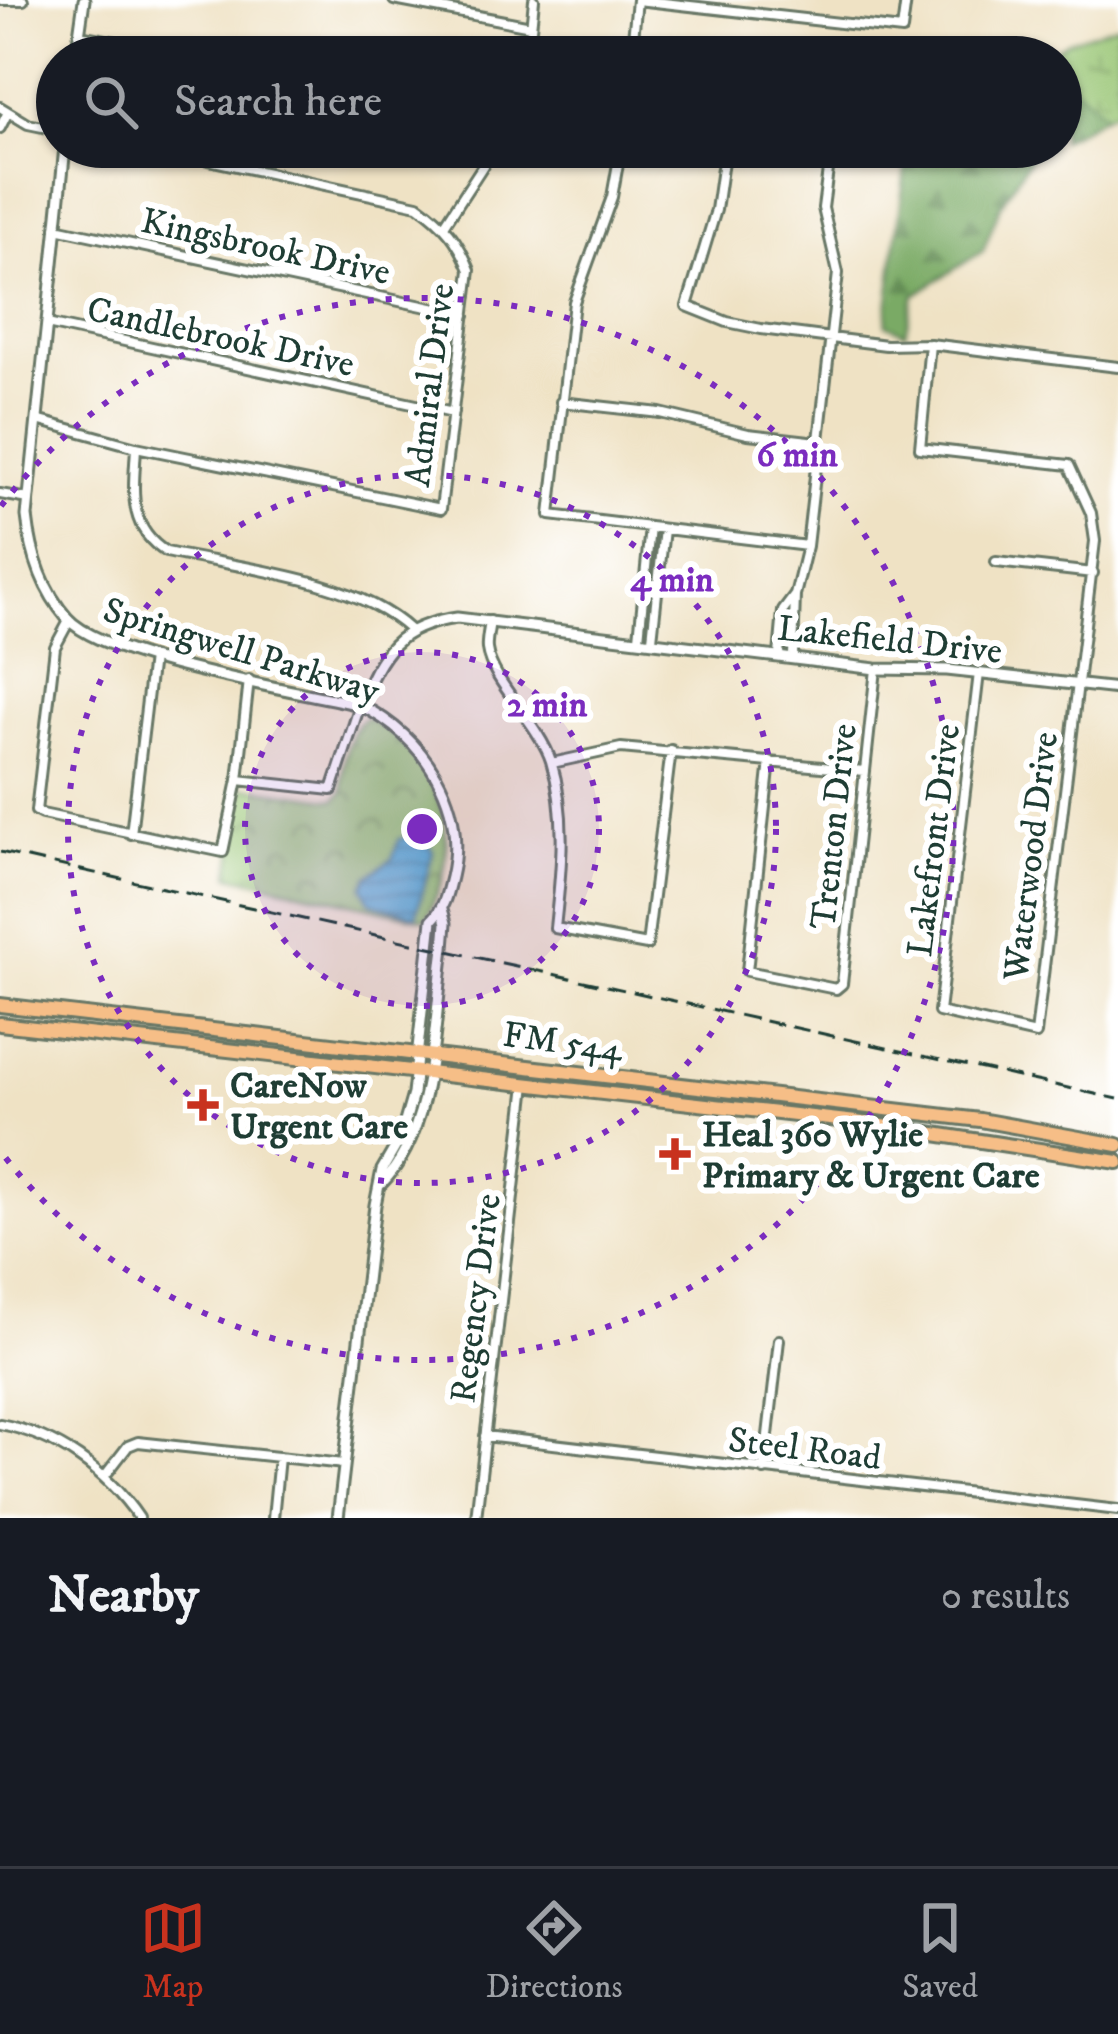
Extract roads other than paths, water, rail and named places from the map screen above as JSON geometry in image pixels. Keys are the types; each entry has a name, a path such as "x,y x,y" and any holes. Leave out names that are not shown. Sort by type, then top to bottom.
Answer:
{"main road":[{"name":"FM 544","path":"0,1006 980,1120 1118,1145"},
{"path":"69,1032 71,1013"},
{"name":"FM 544","path":"0,1024 766,1112 1034,1146 1118,1162"},
{"path":"243,1052 245,1033"},
{"path":"626,1096 628,1077"},
{"path":"766,1112 782,1104 816,1107 832,1102"}],"street":[{"path":"0,0 18,1"},
{"path":"84,0 80,35 89,36"},
{"path":"394,0 531,26"},
{"path":"530,36 534,0"},
{"path":"633,36 637,0 902,30 906,0"},
{"path":"0,128 4,110 36,126"},
{"name":"Springwell Parkway","path":"63,168 27,516 36,565 69,621 97,639 152,658 360,705 385,719 415,744 442,786 455,837 454,868 442,909 432,920 416,1127 381,1184 375,1205 338,1518"},
{"path":"246,168 418,205 445,224 481,168"},
{"path":"617,168 612,197 574,302 550,515 807,546"},
{"path":"722,168 716,210 686,307 727,322 886,345 930,344 1118,367"},
{"path":"793,656 795,595 807,546 838,273 824,208 829,168"},
{"name":"Admiral Drive","path":"136,447 441,509 470,270 445,224"},
{"name":"Kingsbrook Drive","path":"56,228 465,315"},
{"name":"Candlebrook Drive","path":"47,324 453,413"},
{"name":"Waterwood Drive","path":"930,344 920,448 1069,465 1091,513 1093,573 1036,1034"},
{"path":"561,402 660,413 748,434 818,442"},
{"path":"37,420 136,447 134,509 152,543 166,552 337,589 384,607 410,630 376,664 332,790 238,780"},
{"path":"0,494 29,499"},
{"path":"639,638 650,526"},
{"path":"652,639 664,529"},
{"path":"996,562 1093,573"},
{"path":"778,655 783,611 795,595"},
{"name":"Lakefield Drive","path":"410,630 444,620 490,620 876,669 980,673 1118,689"},
{"path":"490,620 487,650 537,729 552,763 564,845 555,928 647,945 671,750"},
{"path":"69,621 55,647 36,811 223,852 238,780 249,680"},
{"path":"131,834 152,658"},
{"name":"Trenton Drive","path":"770,761 747,971 839,988 876,669"},
{"name":"Lakefront Drive","path":"980,673 939,1012 1036,1034"},
{"path":"552,763 621,748 864,771"},
{"name":"Springwell Parkway","path":"423,1053 441,969 446,923 442,909"},
{"path":"426,968 441,969"},
{"name":"Regency Drive","path":"476,1518 526,1084"},
{"path":"764,1469 779,1340"},
{"path":"0,1424 56,1443 104,1477 139,1518"},
{"name":"Steel Road","path":"485,1436 1118,1510"},
{"path":"104,1477 128,1446 138,1442 344,1464"},
{"path":"273,1518 279,1457"}],"water":[{"path":"414,835 433,852 416,916 370,902 363,887 368,876 392,859 399,839"}],"railway":[{"path":"0,852 1118,1099"}],"place":[{"name":"CareNow Urgent Care","path":"203,1105"},
{"name":"Heal 360 Wylie Primary & Urgent Care","path":"675,1154"}]}
